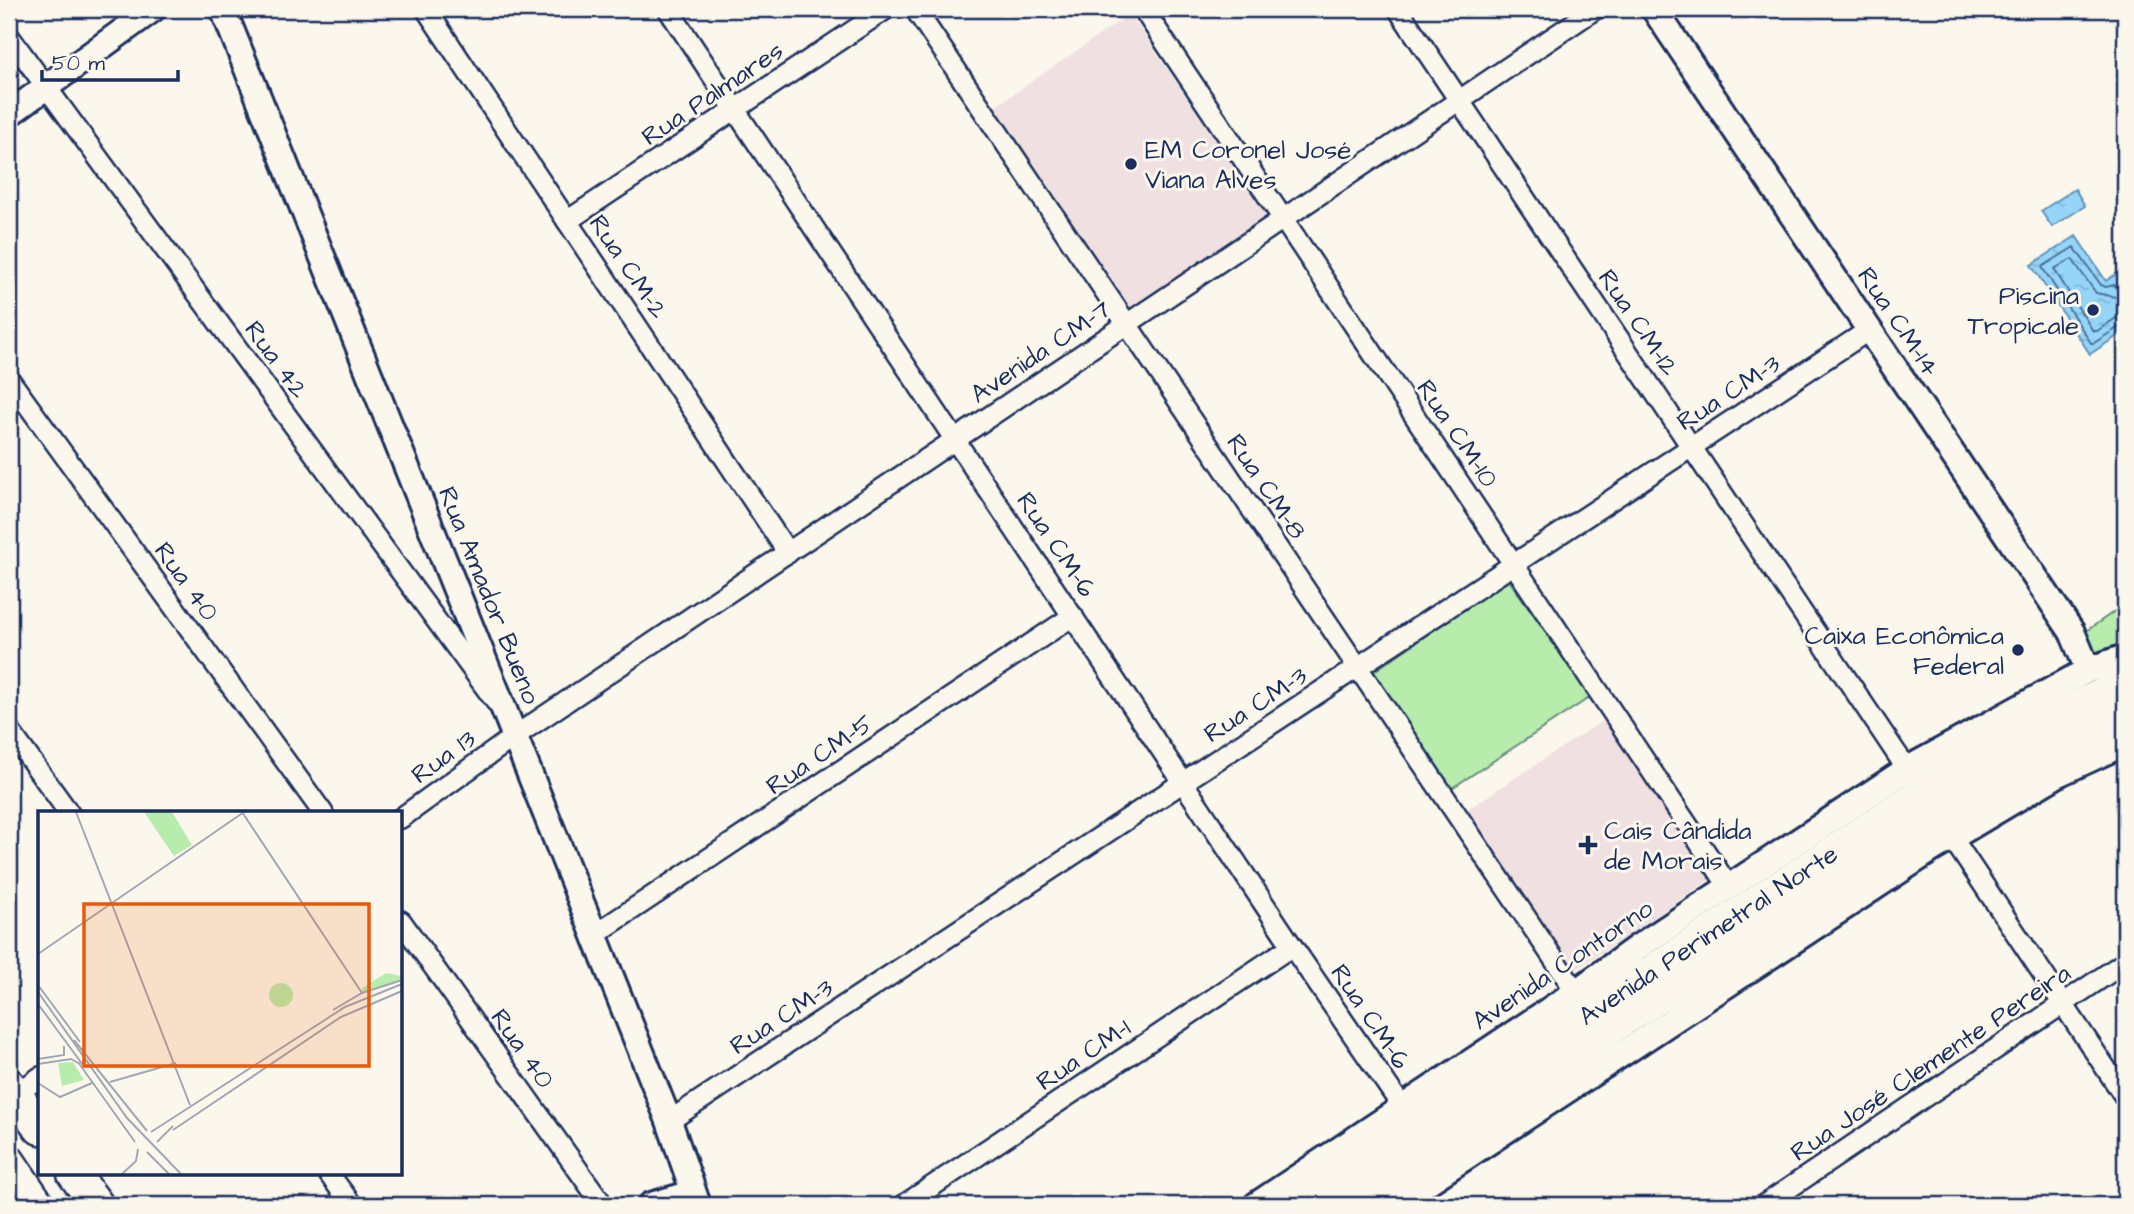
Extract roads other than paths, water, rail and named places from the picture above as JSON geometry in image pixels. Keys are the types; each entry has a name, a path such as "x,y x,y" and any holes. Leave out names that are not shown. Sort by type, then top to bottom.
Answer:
{"highway":[{"name":"Avenida Perimetral Norte","path":"1352,1205 1624,1019 1930,804 2024,734 2125,683"},
{"name":"Avenida Perimetral Norte","path":"1304,1205 1610,999 1930,804 2041,758 2125,717"},
{"path":"22,1085 38,1123"},
{"path":"9,1162 38,1205"},
{"path":"75,1176 97,1205"}],"street":[{"path":"9,114 153,9"},
{"name":"Rua Amador Bueno","path":"223,9 669,1121 696,1199"},
{"name":"Rua CM-2","path":"426,9 788,553"},
{"name":"Rua CM-6","path":"668,9 1292,946 1403,1108"},
{"name":"Rua Palmares","path":"567,221 886,9"},
{"name":"Rua CM-8","path":"915,9 1576,992"},
{"name":"Rua CM-10","path":"1143,9 1729,887"},
{"name":"Rua CM-12","path":"1398,9 2125,1097"},
{"name":"Avenida CM-7","path":"515,736 1595,9"},
{"name":"Rua CM-14","path":"1654,9 2072,632 2088,670"},
{"name":"Rua 42","path":"9,36 488,693 505,711"},
{"name":"Rua CM-3","path":"669,1121 1869,330"},
{"name":"Rua 40","path":"9,379 322,811"},
{"name":"Rua CM-5","path":"594,935 1073,616"},
{"name":"Avenida Contorno","path":"1393,1205 1639,1041 1930,804 2088,670 2125,657"},
{"path":"9,730 68,811"},
{"name":"Rua 13","path":"402,817 515,736"},
{"name":"Avenida Contorno","path":"1256,1205 1729,887 1930,804 2060,773 2125,743"},
{"name":"Rua 40","path":"402,922 603,1205"},
{"name":"Rua CM-1","path":"904,1205 1292,946"},
{"name":"Rua José Clemente Pereira","path":"1764,1205 2125,962"},
{"path":"330,1176 352,1205"},
{"path":"651,1205 696,1199"}],"water":[{"name":"Piscina Tropicale","path":"2075,189 2085,206 2052,227 2041,211"},
{"name":"Piscina Tropicale","path":"2076,236 2106,281 2116,274 2125,288 2125,331 2090,354 2031,265"}],"place":[{"name":"EM Coronel José Viana Alves","path":"1131,164"},
{"name":"Piscina Tropicale","path":"2093,310"},
{"name":"Caixa Econômica Federal","path":"2018,650"},
{"name":"Cais Cândida de Morais","path":"1588,845"}]}
